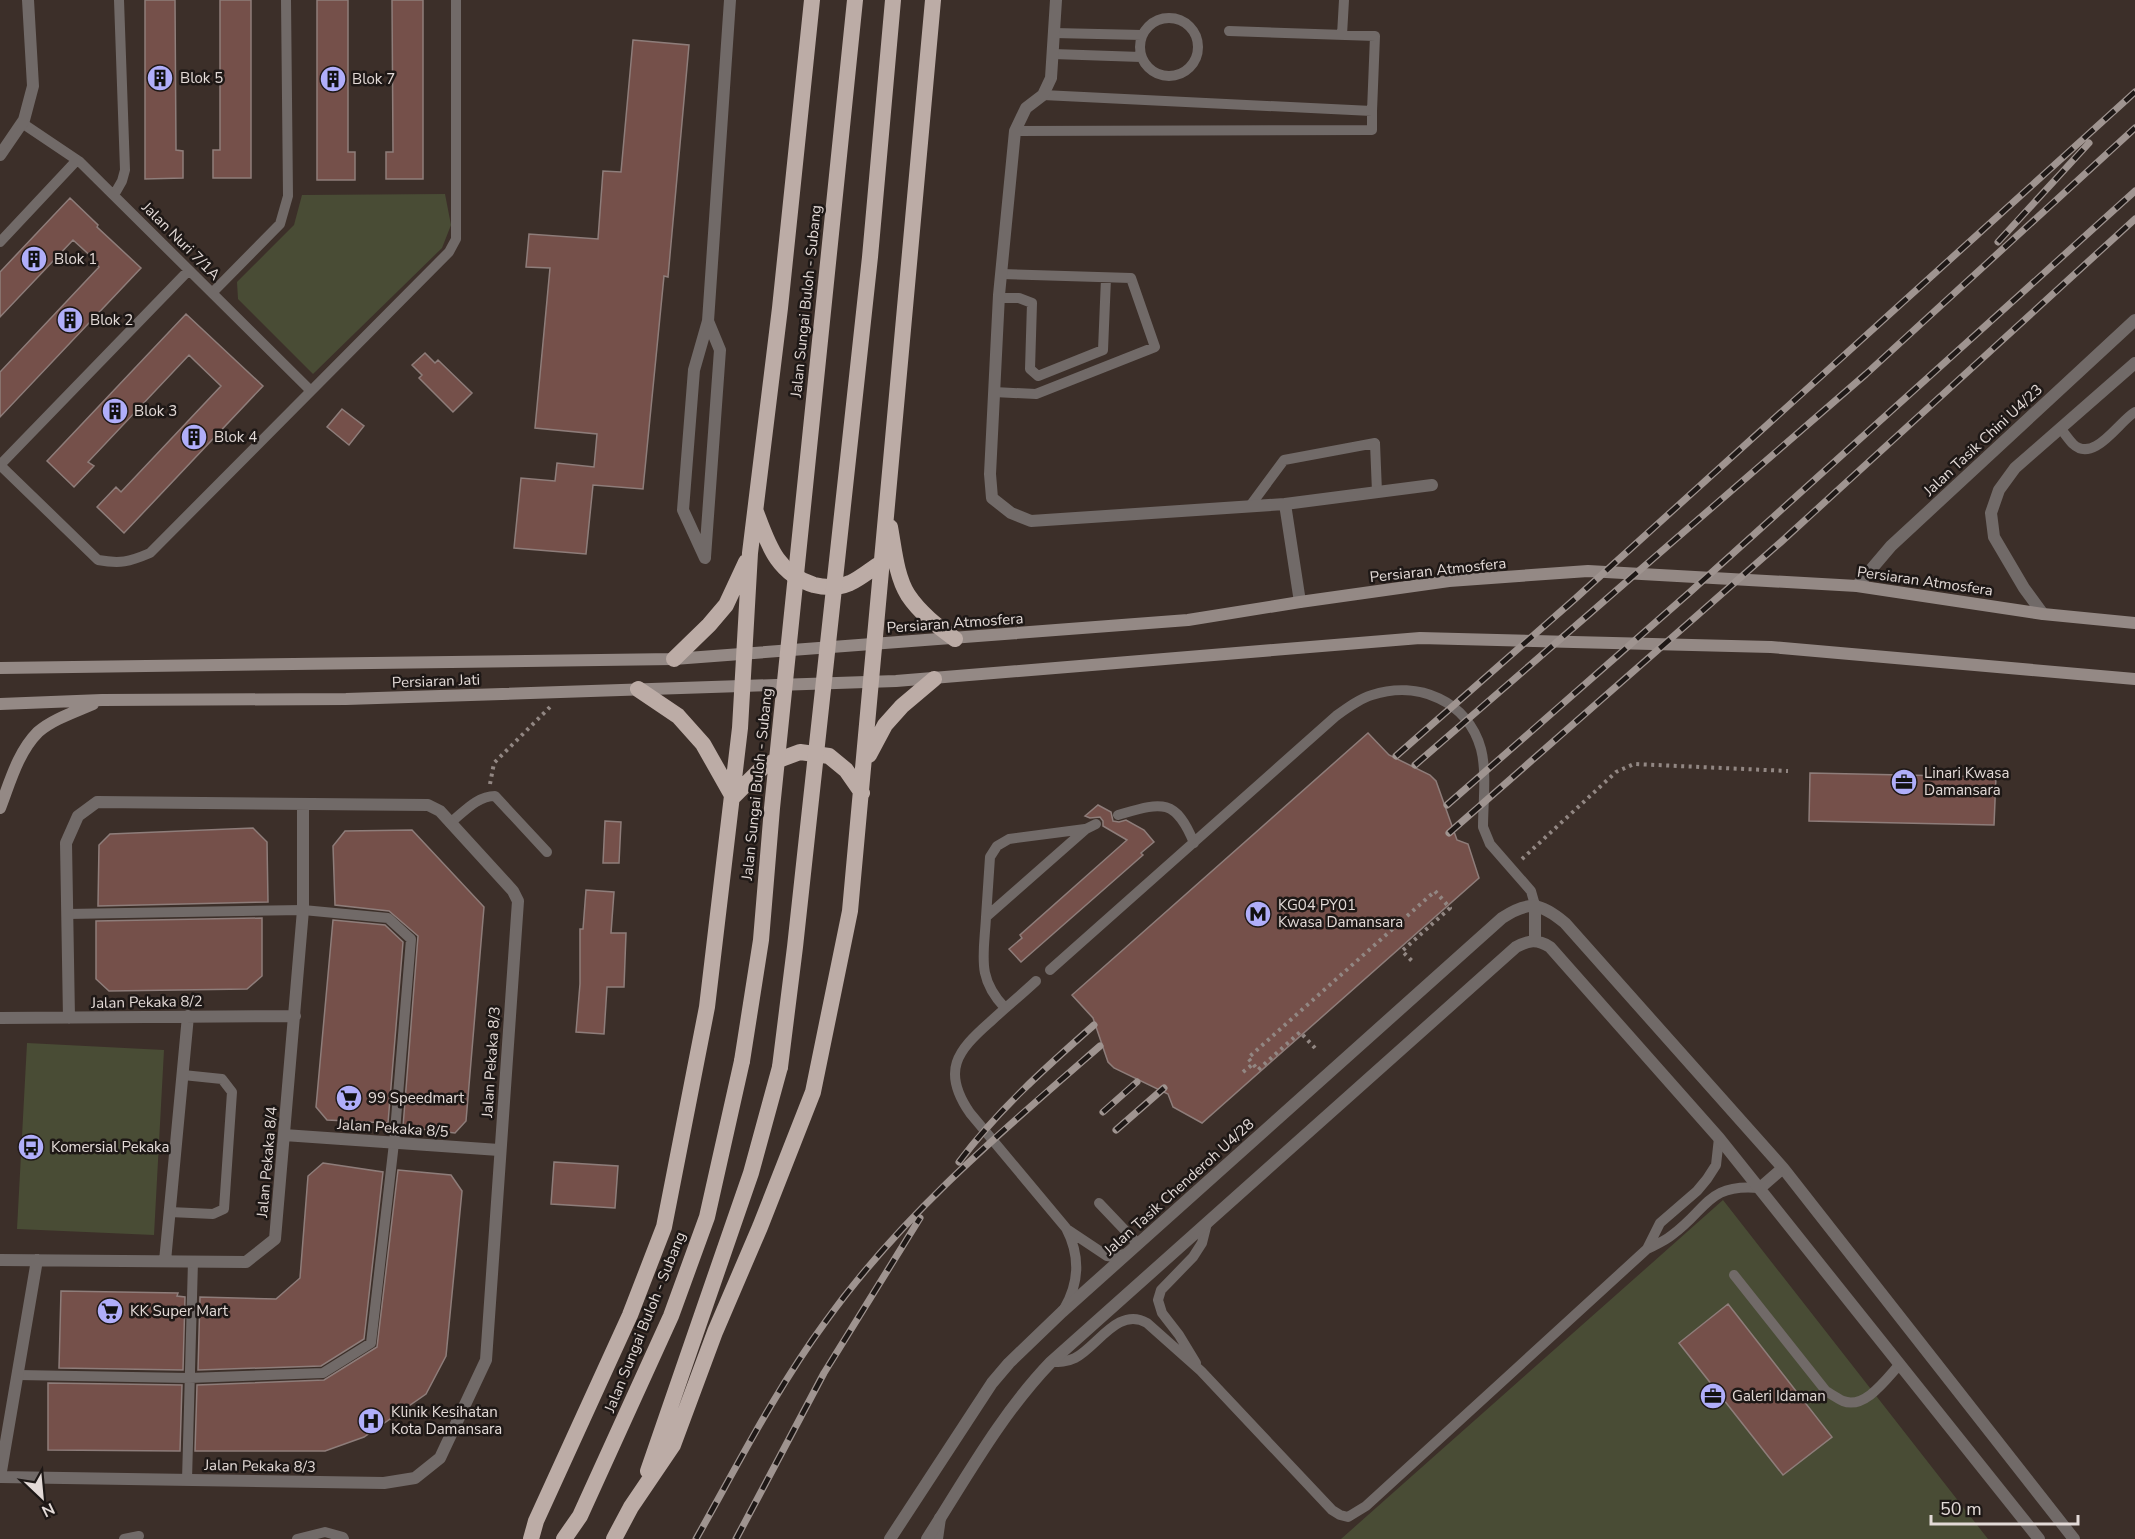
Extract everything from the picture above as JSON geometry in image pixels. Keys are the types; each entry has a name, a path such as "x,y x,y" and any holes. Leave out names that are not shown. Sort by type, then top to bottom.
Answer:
{"highway":[{"name":"Jalan Sungai Buloh - Subang","path":"531,1539 536,1521 630,1315 664,1227 707,1007 733,797 750,553 780,308 812,0"},
{"name":"Jalan Sungai Buloh - Subang","path":"564,1539 580,1516 671,1316 707,1217 742,1061 761,940 772,808 855,0"},
{"path":"614,1539 650,1468 751,1173 780,1067 797,935 869,268 894,0"},
{"path":"631,1507 673,1445 715,1332 760,1227 813,1092 850,911 933,0"},
{"path":"755,508 767,541 783,568 802,581 826,588 849,583 882,562"},
{"path":"886,509 898,569 906,593 927,618 955,639"},
{"name":"Jalan Sungai Buloh - Subang","path":"674,659 726,605 750,553"},
{"path":"865,763 885,725 902,706 934,679"},
{"path":"638,689 678,716 703,744 733,797 765,765 800,752 829,756 846,770 862,793"}],"main road":[{"name":"Persiaran Atmosfera","path":"744,654 1188,620 1449,581 1588,571 1857,586 2043,614 2135,624"},
{"path":"872,681 934,679 1420,638 1771,647 2135,679"},
{"name":"Persiaran Jati","path":"0,668 674,659 744,654"},
{"name":"Persiaran Jati","path":"0,704 102,700 346,699 872,681"},
{"path":"0,808 20,757 39,731 66,715 102,700"}],"street":[{"path":"0,155 22,123 33,86 28,0"},
{"path":"708,321 720,350 705,558 683,510 694,370 708,321 730,0"},
{"path":"1056,0 1051,78 1042,95 1026,108 1015,131 999,298 990,474 992,498 1011,513 1031,521 1285,504 1432,486"},
{"name":"Jalan Tasik Chini U4/23","path":"1857,586 1891,546 2135,320"},
{"path":"2043,614 2024,588 1994,537 1991,513 2000,490 2015,468 2135,363"},
{"path":"1285,504 1300,602"},
{"name":"Jalan Pekaka 8/3","path":"0,1477 384,1483 415,1478 440,1458 486,1360 518,901 513,891 440,811 428,805 97,802 78,816 66,843 69,1018"},
{"name":"Jalan Pekaka 8/4","path":"0,1260 246,1262 275,1239 303,910 303,804"},
{"path":"1535,940 1534,905 1544,907 1565,923 1783,1168 1844,1243 2073,1539"},
{"name":"Jalan Tasik Chenderoh U4/28","path":"890,1539 992,1383 1009,1364 1127,1253 1502,918 1523,907 1534,905"},
{"path":"927,1539 991,1438 1031,1383 1051,1362 1516,947 1535,940 1550,947 1719,1138 2039,1539"},
{"path":"165,1261 188,1016"},
{"name":"Jalan Pekaka 8/2","path":"0,1018 295,1016"},
{"name":"Jalan Pekaka 8/5","path":"284,1136 499,1150"},
{"path":"1760,1188 1783,1168"},
{"path":"0,1477 37,1260"},
{"path":"937,1539 940,1518"}],"lane":[{"path":"114,195 125,170 118,0"},
{"path":"212,293 279,224 288,196 286,0"},
{"path":"189,270 0,465 98,560 115,563 131,562 150,553 449,252 456,239 456,0"},
{"path":"1342,35 1344,0"},
{"path":"1176,18 1185,22 1197,38 1198,48 1191,66 1174,75 1164,76 1155,72 1141,57 1142,35 1156,21 1176,18"},
{"path":"1015,131 1372,130 1375,36 1229,31"},
{"path":"1054,33 1142,35"},
{"path":"1053,54 1141,57"},
{"path":"1042,95 1372,111"},
{"name":"Jalan Nuri 7/1A","path":"22,123 77,160 311,391"},
{"path":"0,242 77,160"},
{"path":"994,392 1036,394 1155,347 1131,278 1001,274"},
{"path":"999,298 1019,298 1032,303 1030,369 1038,376 1103,350 1106,278"},
{"path":"2061,429 2074,446 2084,450 2095,447 2109,437 2128,416 2135,412"},
{"path":"1250,506 1284,460 1375,443 1377,492"},
{"path":"1050,970 1336,716 1370,696 1388,691 1407,690 1431,694 1445,700 1464,715 1481,749 1483,827 1490,844 1531,891 1534,905"},
{"path":"450,823 476,801 487,796 495,796 504,803 547,852"},
{"path":"1118,814 1163,805 1175,811 1184,820 1194,843"},
{"path":"986,918 1091,826 1009,839 997,846 990,858 986,918 984,976 988,988 1005,1008"},
{"path":"18,1376 189,1378 323,1373 372,1343 394,1143 411,939 388,918 303,910 67,914"},
{"path":"1036,981 963,1048 955,1068 957,1088 970,1113 1066,1228 1107,1256 1114,1257 1127,1253"},
{"path":"170,1212 213,1214 224,1209 232,1092 222,1079 183,1075"},
{"path":"1647,1249 1660,1223 1697,1191 1707,1179 1716,1165 1719,1138"},
{"path":"1051,1362 1076,1358 1114,1326 1128,1319 1139,1318 1201,1371 1332,1510 1348,1517 1366,1506 1647,1249 1672,1236 1708,1201 1726,1189 1744,1186 1760,1188"},
{"path":"1099,1203 1138,1244"},
{"path":"1201,1371 1179,1335 1162,1313 1158,1300 1161,1290 1202,1243 1208,1223"},
{"path":"1062,1312 1074,1289 1077,1264 1076,1251 1066,1228"},
{"path":"187,1480 193,1261"},
{"path":"1734,1275 1826,1391 1845,1402 1865,1399 1900,1364"},
{"path":"297,1539 325,1532 344,1539"},
{"path":"124,1539 139,1536"}],"path":[{"path":"487,796 494,763 566,692"},
{"path":"1512,869 1616,772 1634,764 1788,771"},
{"path":"1315,1048 1300,1032 1258,1070 1248,1058 1435,891 1450,908 1402,951 1412,961"},
{"path":"1243,1072 1253,1064"}],"green space":[{"path":"445,194 451,225 442,248 313,374 238,299 237,282 294,225 302,195"},
{"path":"27,1043 164,1050 154,1235 17,1229"},
{"path":"1723,1200 1988,1539 1341,1539"}],"building":[{"name":"Blok 5","path":"145,0 175,0 176,150 183,151 183,178 145,179"},
{"path":"220,0 251,0 251,178 213,178 213,150 220,150"},
{"name":"Blok 7","path":"317,0 348,0 348,152 355,152 355,180 317,180"},
{"path":"392,0 423,0 423,179 386,179 386,152 393,152"},
{"path":"633,40 689,45 668,277 664,276 643,489 593,485 586,554 514,548 521,478 555,481 557,463 594,467 597,434 535,428 550,268 526,267 529,234 598,239 603,171 621,172"},
{"path":"70,198 141,268 0,417 0,372 99,267 93,261 95,260 73,240 0,317 0,272"},
{"path":"186,314 263,386 124,533 97,507 116,487 121,492 221,386 189,355 88,462 94,466 74,487 47,461"},
{"path":"425,353 435,363 438,360 472,393 453,412 419,378 422,375 412,365"},
{"path":"342,409 364,426 349,445 327,427"},
{"name":"KG04 PY01 Kwasa Damansara","path":"1368,733 1389,755 1430,775 1436,781 1457,840 1468,844 1479,878 1202,1123 1173,1107 1168,1094 1114,1068 1108,1062 1093,1018 1072,995"},
{"path":"1810,773 1996,777 1994,825 1809,821"},
{"path":"1098,805 1111,812 1113,821 1126,820 1144,830 1154,842 1141,853 1143,855 1021,962 1009,949 1022,938 1020,935 1127,840 1103,826 1100,817 1085,816"},
{"path":"605,821 621,822 619,863 603,863"},
{"path":"253,828 267,842 268,902 98,906 99,845 110,834"},
{"path":"412,830 484,907 466,1121 455,1133 403,1127 418,936 389,911 335,905 333,846 345,831"},
{"path":"586,890 614,892 611,933 626,933 624,987 607,987 604,1034 576,1032 580,984 580,929 583,929"},
{"path":"262,918 262,976 247,989 109,991 96,979 96,921"},
{"path":"333,920 385,925 403,942 388,1123 327,1120 316,1107"},
{"path":"554,1162 618,1166 615,1208 551,1204"},
{"path":"323,1163 383,1172 364,1339 321,1366 198,1370 200,1297 276,1299 300,1278 308,1176"},
{"path":"398,1170 451,1175 462,1191 446,1356 426,1394 364,1437 325,1451 195,1451 197,1385 324,1380 377,1347"},
{"path":"61,1291 178,1293 177,1296 185,1297 183,1370 59,1368"},
{"path":"1728,1304 1832,1437 1783,1475 1679,1343"},
{"path":"48,1383 182,1385 180,1451 48,1450"}],"railway":[{"path":"1396,756 1576,598 2135,92"},
{"path":"1415,765 1866,374 2135,128"},
{"path":"1998,242 2089,143"},
{"path":"1447,805 1689,593 2135,191"},
{"path":"1449,833 1781,542 2135,219"},
{"path":"959,1162 1006,1107 1094,1025"},
{"path":"696,1539 790,1373 856,1282 920,1210 990,1142 1100,1046"},
{"path":"1103,1112 1137,1082"},
{"path":"1116,1130 1164,1088"},
{"path":"736,1539 824,1373 920,1218"}],"place":[{"name":"Blok 5","path":"160,78"},
{"name":"Blok 7","path":"333,79"},
{"name":"Blok 1","path":"34,259"},
{"name":"Blok 2","path":"70,320"},
{"name":"Blok 3","path":"115,411"},
{"name":"Blok 4","path":"194,437"},
{"name":"Linari Kwasa Damansara","path":"1904,782"},
{"name":"KG04 PY01 Kwasa Damansara","path":"1258,914"},
{"name":"99 Speedmart","path":"349,1098"},
{"name":"Komersial Pekaka","path":"31,1147"},
{"name":"KK Super Mart","path":"110,1311"},
{"name":"Galeri Idaman","path":"1713,1396"},
{"name":"Klinik Kesihatan Kota Damansara","path":"371,1421"}]}
